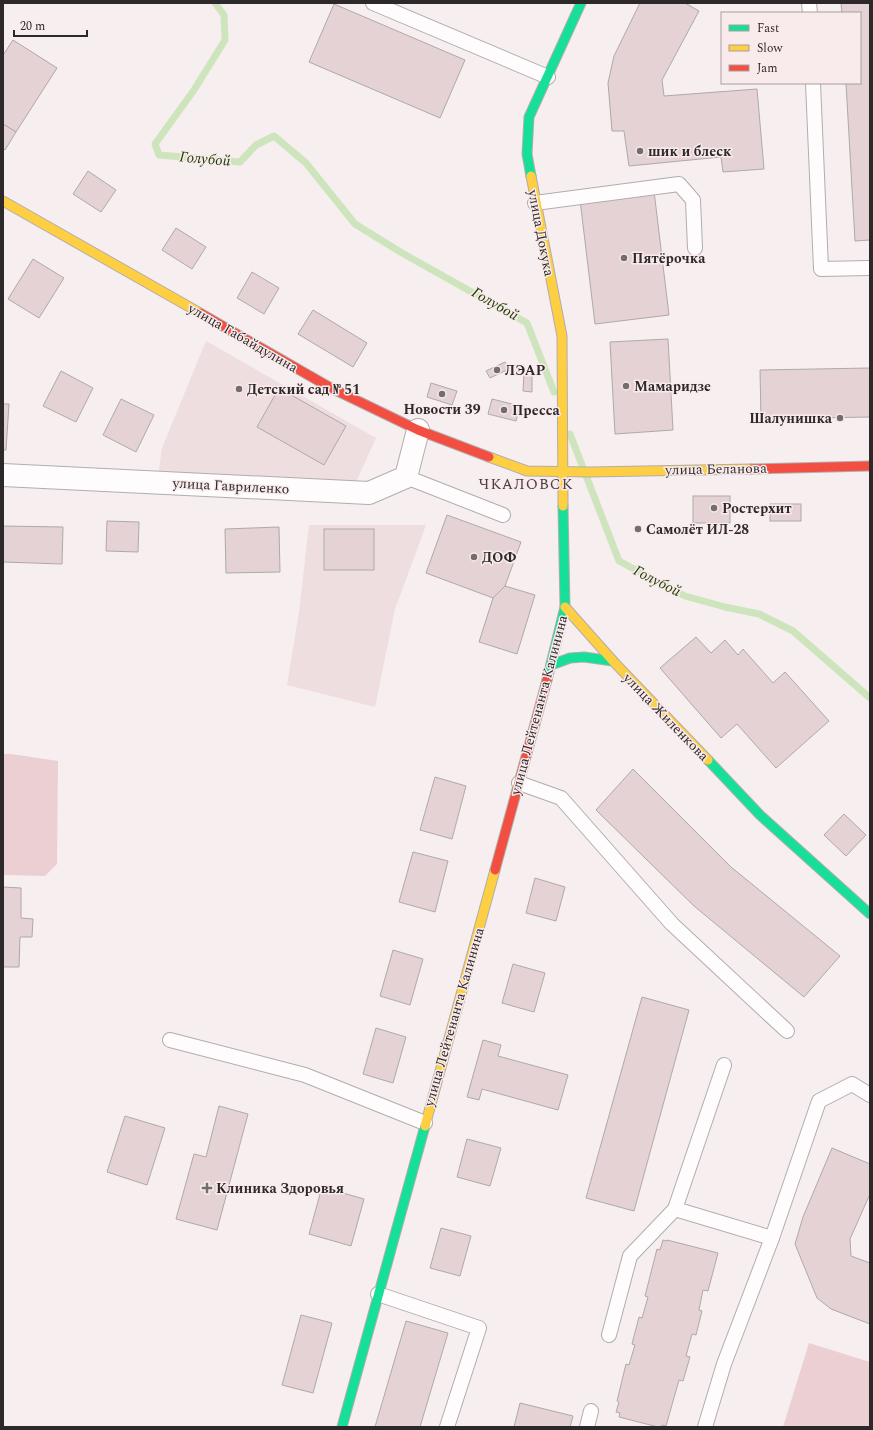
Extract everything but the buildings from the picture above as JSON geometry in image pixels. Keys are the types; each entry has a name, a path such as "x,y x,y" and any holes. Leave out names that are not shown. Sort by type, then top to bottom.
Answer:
{"main road":[{"name":"улица Докука","path":"562,472 562,336 535,203 527,154 530,118 581,3"},
{"name":"улица Габайдулина","path":"3,201 331,388 418,430 527,471 562,472"},
{"name":"улица Беланова","path":"562,472 870,466"},
{"path":"562,472 565,608"},
{"name":"улица Жиленкова","path":"565,608 613,661 760,816 870,914"},
{"name":"улица Лейтенанта Калинина","path":"342,1427 519,783 565,608"},
{"path":"551,665 570,658 584,657 613,661"}],"street":[{"path":"406,477 418,430"},
{"name":"улица Гавриленко","path":"3,475 369,493 406,477"}],"lane":[{"path":"373,3 548,77"},
{"path":"813,84 821,269 870,268"},
{"path":"535,203 679,184 693,200 695,248"},
{"path":"406,477 503,515"},
{"path":"519,783 561,798 672,924 787,1031"},
{"path":"170,1040 305,1075 425,1123"},
{"path":"608,1335 630,1256 675,1209 724,1065"},
{"path":"705,1427 724,1364 772,1238 819,1101 852,1084 870,1095"},
{"path":"675,1209 772,1238"},
{"path":"378,1294 479,1328 447,1427"},
{"path":"587,1427 591,1411"}],"shaded area":[{"name":"Детский сад № 51","path":"206,341 376,438 356,482 158,476 162,448"},
{"path":"309,525 426,525 395,609 375,707 287,685 299,612"},
{"path":"3,754 58,761 57,864 45,876 3,875"},
{"path":"809,1343 870,1362 870,1427 783,1427"}],"waterway":[{"name":"Голубой","path":"215,3 224,15 225,40 194,90 155,144 159,155 240,162 256,145 274,136 306,163 355,224 402,253 527,323 554,392"},
{"name":"Голубой","path":"570,434 619,561 685,596 725,607 759,614 793,631 870,698"}],"traffic: fast":[{"path":"531,176 527,154 529,117 581,3"},
{"path":"547,680 565,607 563,506"},
{"path":"551,665 570,658 584,657 613,661"},
{"path":"708,760 760,815 870,914"},
{"path":"342,1427 425,1126"}],"traffic: slow":[{"path":"531,176 562,336 563,506"},
{"path":"3,201 200,313"},
{"path":"489,457 527,471 590,472 751,469"},
{"path":"565,607 613,661 708,760"},
{"path":"425,1126 495,870"}],"traffic: jam":[{"path":"200,313 331,388 418,430 489,457"},
{"path":"751,469 870,466"},
{"path":"495,870 547,680"}],"place":[{"name":"шик и блеск","path":"640,151"},
{"name":"Пятёрочка","path":"624,258"},
{"name":"ЛЭАР","path":"497,370"},
{"name":"Мамаридзе","path":"626,386"},
{"name":"Детский сад № 51","path":"239,389"},
{"name":"Новости 39","path":"442,394"},
{"name":"Пресса","path":"504,410"},
{"name":"Шалунишка","path":"840,418"},
{"name":"Ростерхит","path":"714,508"},
{"name":"Самолёт ИЛ-28","path":"638,529"},
{"name":"ДОФ","path":"474,557"},
{"name":"Клиника Здоровья","path":"207,1188"}],"district":[{"name":"ЧКАЛОВСК","path":"526,484"}]}
